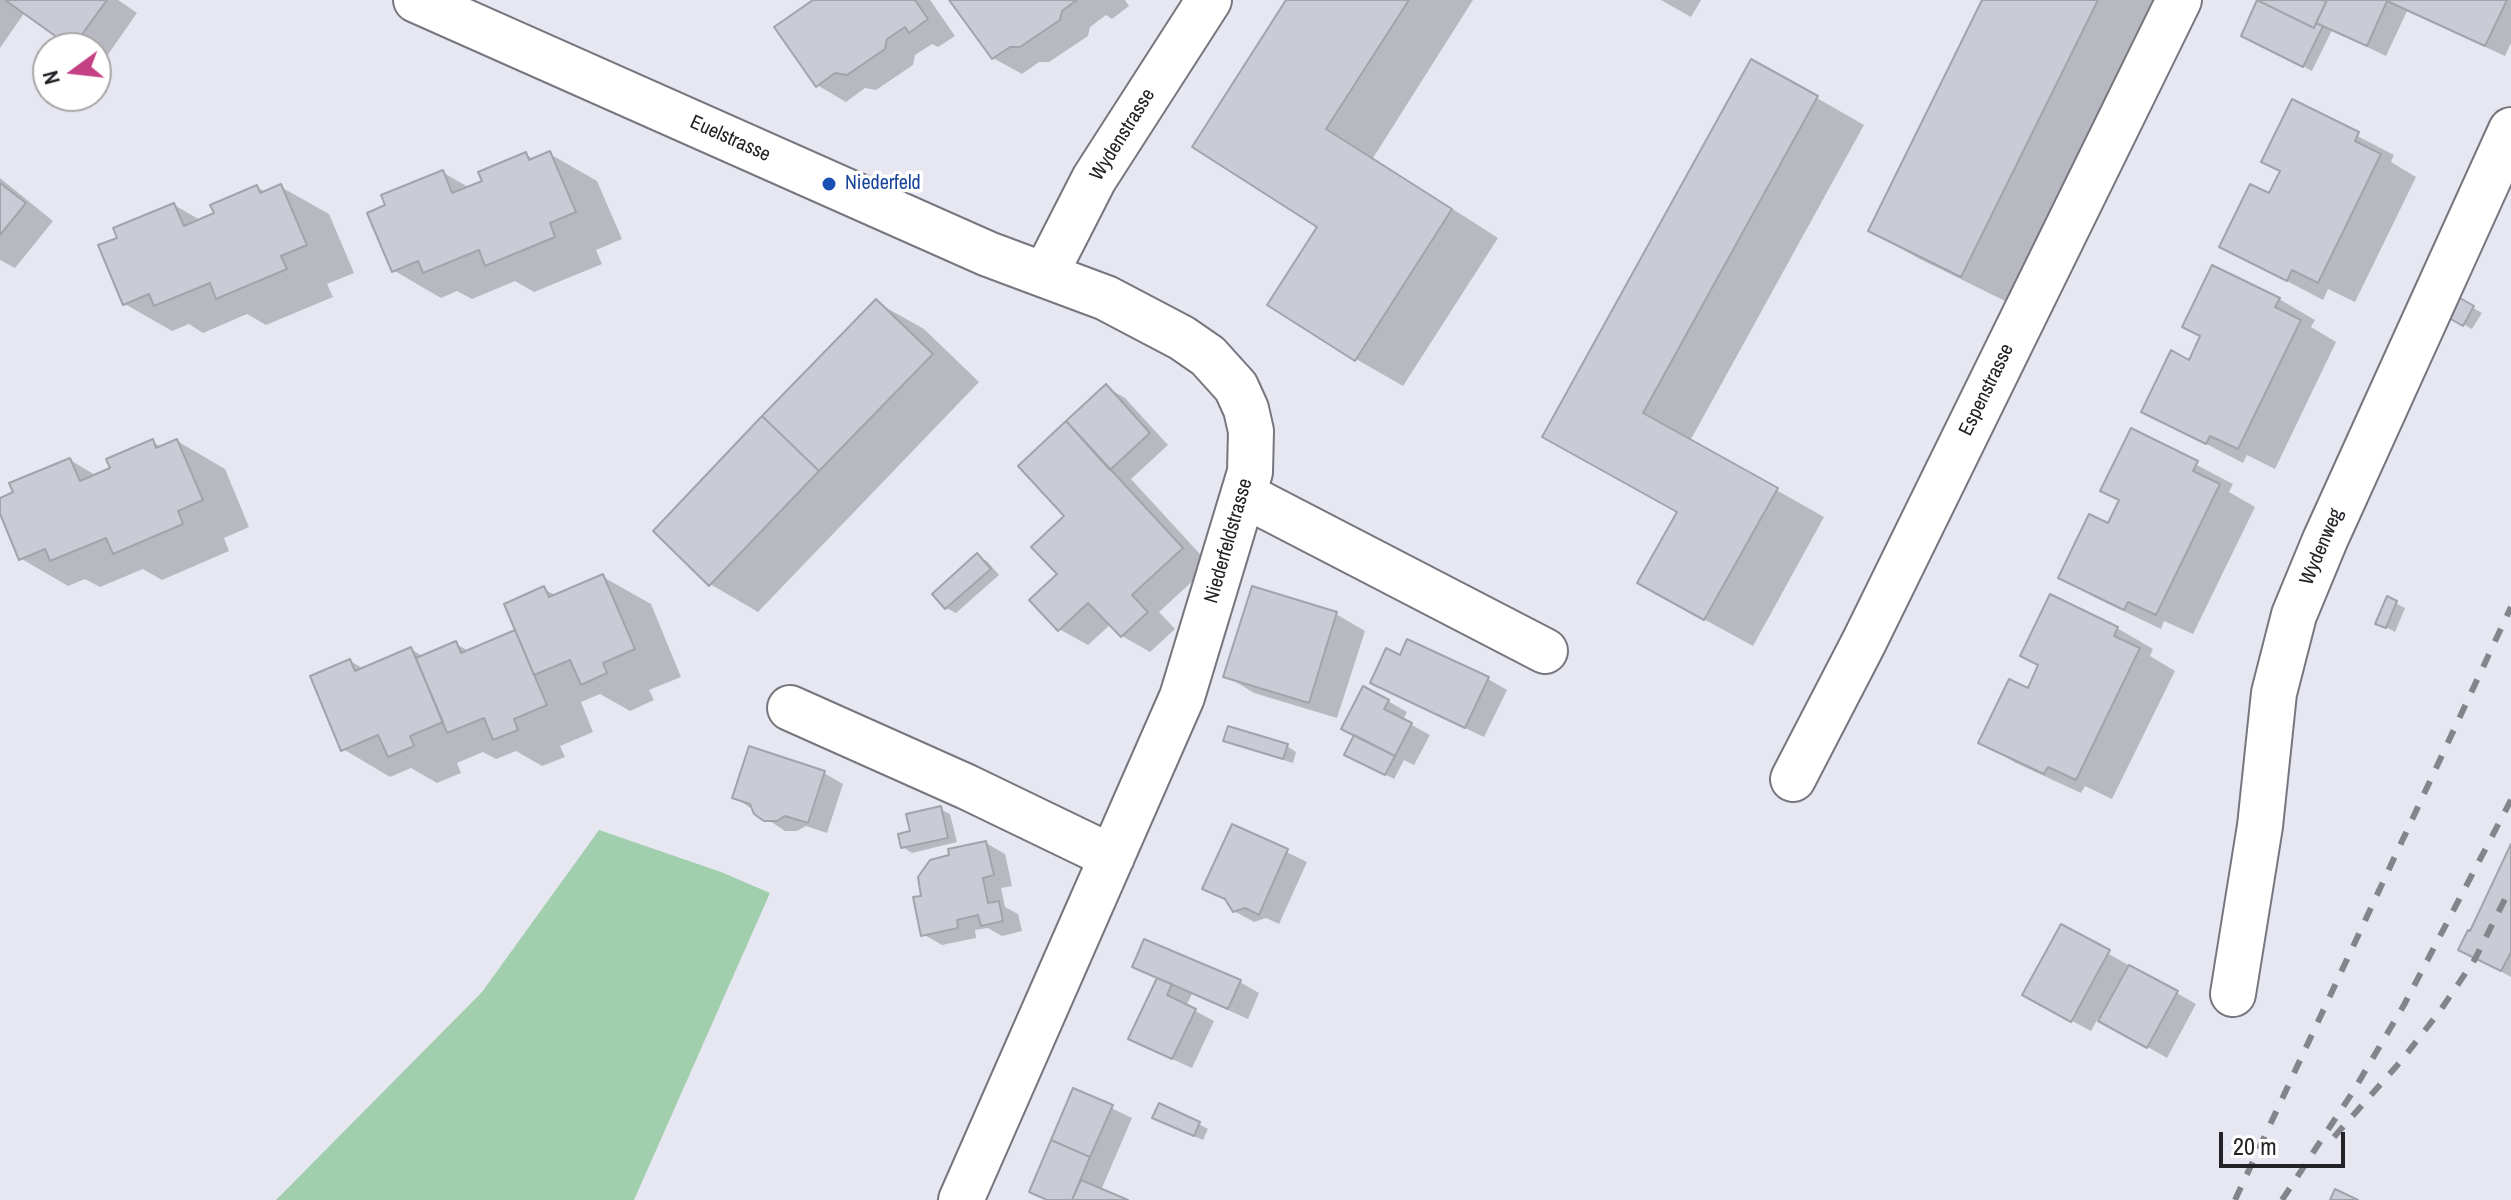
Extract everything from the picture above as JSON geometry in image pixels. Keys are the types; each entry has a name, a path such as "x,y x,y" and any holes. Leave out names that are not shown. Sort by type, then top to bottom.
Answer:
{"street":[{"name":"Euelstrasse","path":"416,0 977,249 1045,275"},
{"name":"Wydenstrasse","path":"1045,275 1094,179 1209,0"},
{"name":"Espenstrasse","path":"1793,779 1864,642 2179,0"},
{"name":"Wydenweg","path":"2233,994 2260,826 2274,693 2291,625 2325,540 2511,130"},
{"name":"Niederfeldstrasse","path":"961,1200 1182,697 1244,495 1252,451 1246,409 1236,387 1196,347 1106,298 1045,275"},
{"path":"1244,495 1545,651"},
{"path":"790,708 967,787 1112,857"}],"green space":[{"path":"599,830 721,872 770,893 634,1200 276,1200 482,992"}],"building":[{"path":"5,0 107,0 84,32 50,32"},
{"path":"813,0 915,0 928,19 909,33 905,27 887,39 885,49 847,75 835,73 816,87 774,27"},
{"path":"949,0 1077,0 1062,11 1060,20 1020,47 1010,47 992,59"},
{"path":"1286,0 1409,0 1326,129 1452,209 1355,361 1267,305 1317,227 1192,147"},
{"path":"1982,0 2098,0 1961,277 1868,231"},
{"path":"2257,0 2314,28 2316,23 2323,26 2303,67 2241,36"},
{"path":"2257,0 2323,0 2326,2 2314,28"},
{"path":"2327,0 2507,0 2485,46 2387,1 2367,46 2316,23"},
{"path":"1751,59 1818,96 1643,413 1778,488 1704,620 1637,583 1677,512 1542,437"},
{"path":"2292,99 2359,132 2355,141 2381,154 2318,283 2292,270 2287,281 2219,247 2250,184 2269,193 2280,171 2261,162"},
{"path":"550,151 576,212 550,223 555,237 485,266 479,250 423,273 418,261 392,272 367,213 385,205 381,195 443,170 452,193 482,181 478,172 526,152 529,160"},
{"path":"0,183 26,203 0,235"},
{"path":"281,184 307,245 281,256 287,269 216,299 210,283 154,306 149,294 123,305 98,245 117,238 113,228 174,203 184,226 214,213 210,205 257,185 260,193"},
{"path":"2212,265 2280,298 2275,307 2301,320 2238,449 2210,436 2206,444 2141,412 2171,350 2189,360 2200,336 2182,327"},
{"path":"2460,298 2474,306 2463,326 2449,318"},
{"path":"876,299 933,354 819,471 762,416"},
{"path":"1106,384 1150,433 1110,470 1066,421"},
{"path":"762,416 819,471 709,586 653,531"},
{"path":"1066,421 1183,548 1132,595 1148,612 1121,637 1088,603 1058,631 1029,600 1057,574 1031,547 1064,516 1018,466"},
{"path":"2131,428 2198,461 2193,471 2220,484 2156,615 2128,602 2124,610 2058,578 2089,514 2108,523 2119,500 2100,491"},
{"path":"153,439 156,448 177,439 203,500 178,511 183,524 113,554 106,538 50,561 45,549 19,560 0,514 0,498 13,492 9,483 70,458 80,481 110,468 106,459"},
{"path":"977,553 991,569 945,609 932,594"},
{"path":"603,574 635,649 603,663 607,673 581,685 570,660 534,675 504,604 544,586 549,597"},
{"path":"1252,586 1337,612 1309,703 1223,677"},
{"path":"2050,594 2118,627 2114,636 2140,648 2076,780 2048,767 2044,774 1978,743 2009,679 2028,688 2038,665 2020,656"},
{"path":"2387,596 2397,601 2386,628 2375,624"},
{"path":"515,630 547,705 514,719 518,730 493,740 484,718 447,733 416,658 456,641 461,653"},
{"path":"1407,639 1489,677 1465,728 1370,683 1386,648 1400,655"},
{"path":"411,647 443,722 410,736 414,746 388,757 378,735 341,751 310,676 350,659 355,671"},
{"path":"1363,686 1389,700 1384,709 1412,723 1395,756 1341,729"},
{"path":"1228,726 1288,744 1283,759 1223,741"},
{"path":"1354,735 1395,756 1385,775 1344,755"},
{"path":"749,746 825,771 808,823 785,816 777,821 764,821 754,814 750,804 732,798"},
{"path":"941,806 948,838 901,848 898,834 910,831 906,814"},
{"path":"1232,824 1288,849 1259,915 1245,908 1233,912 1225,899 1202,889"},
{"path":"986,841 994,875 983,878 988,903 999,901 1003,921 981,926 978,915 957,920 958,928 921,936 913,897 921,896 918,877 930,860 949,855 948,849"},
{"path":"2511,844 2511,952 2501,971 2458,950"},
{"path":"2061,924 2110,950 2071,1022 2022,995"},
{"path":"1144,939 1241,980 1228,1009 1132,967"},
{"path":"2129,965 2178,991 2147,1048 2098,1021"},
{"path":"1157,978 1172,984 1167,995 1196,1009 1172,1059 1128,1039"},
{"path":"1073,1088 1113,1105 1090,1157 1051,1140"},
{"path":"1159,1103 1200,1122 1194,1136 1152,1118"},
{"path":"1051,1140 1090,1157 1072,1200 1047,1200 1029,1192"},
{"path":"1081,1180 1128,1200 1072,1200"},
{"path":"2335,1189 2358,1200 2330,1200"}],"railway":[{"path":"2235,1200 2511,607"},
{"path":"2282,1200 2354,1090 2404,1005 2511,800"},
{"path":"2334,1137 2440,1011 2475,959 2511,887"}],"place":[{"name":"Niederfeld","path":"829,184"}]}
